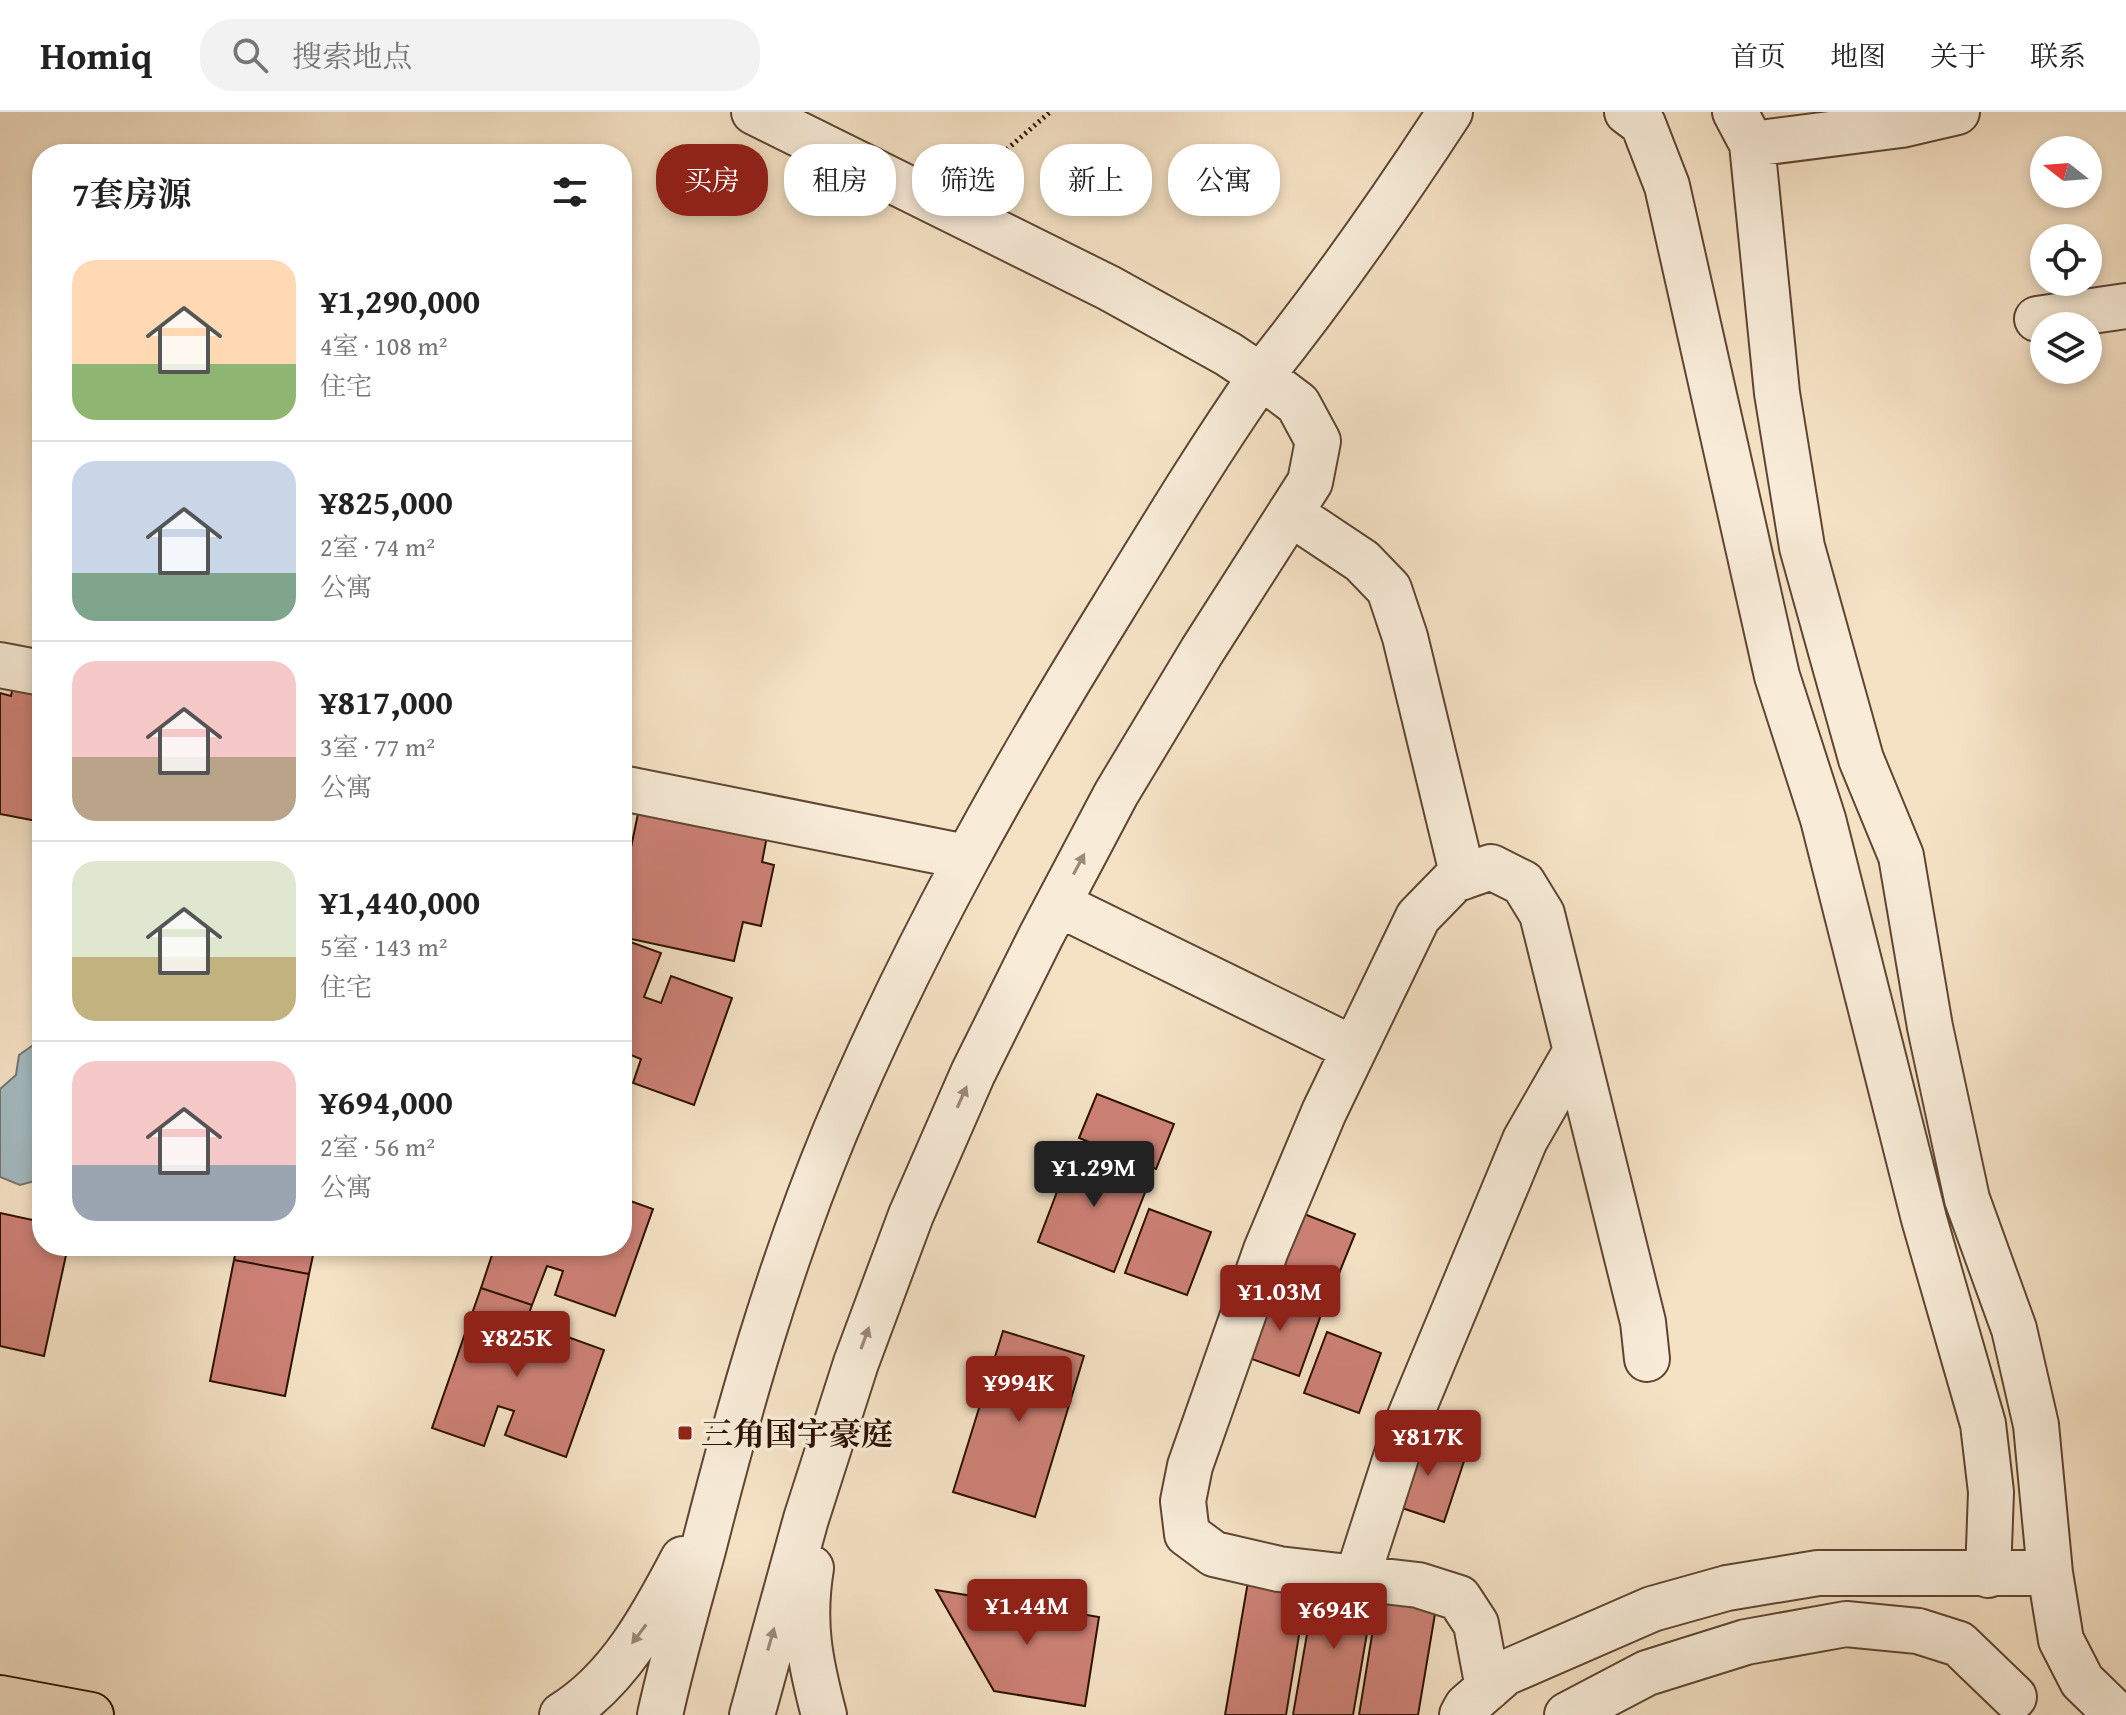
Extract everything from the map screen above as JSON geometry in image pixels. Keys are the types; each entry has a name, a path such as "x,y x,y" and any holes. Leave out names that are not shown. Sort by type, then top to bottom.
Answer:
{"main road":[{"path":"0,1698 91,1715"}],"street":[{"path":"754,112 912,191"},
{"path":"660,1715 732,1438 788,1259 835,1133 899,991 966,857 1030,741 1213,445 1261,376 1382,217 1450,112"},
{"path":"1627,112 1643,124 1667,186 1777,676 1823,819 1924,1219 1983,1424 1991,1492 2016,1574 2061,1640 2082,1681 2117,1715"},
{"path":"1957,112 1901,125 1744,128 1777,393 1802,547 1861,759 1901,856 1930,1027 1967,1199 2014,1329 2036,1425 2016,1574"},
{"path":"752,1715 802,1533 846,1392 911,1215 973,1073 1116,794 1202,651 1310,482 1318,441 1298,404 1228,354 1109,288 963,216"},
{"path":"2085,312 2126,306"},
{"path":"1290,513 1362,561 1389,589 1405,637 1463,877"},
{"path":"0,665 32,671"},
{"path":"632,790 966,857"},
{"path":"1475,1702 1476,1624 1459,1598 1418,1585 1279,1569 1214,1554 1187,1534 1183,1501 1190,1466 1266,1250 1324,1112 1418,917 1454,880 1491,867 1523,883 1542,914 1643,1322 1647,1359"},
{"path":"1058,904 1354,1049"},
{"path":"1357,1578 1406,1426 1525,1140 1576,1051"},
{"path":"824,1715 809,1659 806,1601 846,1392"},
{"path":"562,1715 608,1675 652,1617 690,1546 732,1438"},
{"path":"1475,1702 1505,1673 1652,1609 1727,1588 1818,1573 2016,1574"},
{"path":"1567,1715 1647,1673 1746,1642 1846,1624 1918,1631 1959,1644 2014,1697"}],"path":[{"path":"1014,144 1050,112"}],"water":[{"path":"32,1046 32,1182 20,1185 0,1177 0,1089 16,1075 19,1055"}],"building":[{"path":"16,671 32,674 32,820 0,814 0,693 11,696"},
{"path":"641,799 769,826 762,862 774,865 761,926 743,922 734,961 632,939 632,843"},
{"path":"632,943 661,953 644,997 661,1003 671,976 732,998 694,1105 633,1083 641,1059 632,1055"},
{"path":"1097,1094 1174,1124 1156,1169 1079,1138"},
{"path":"1074,1147 1151,1177 1114,1272 1038,1242"},
{"path":"632,1202 653,1209 615,1316 555,1295 563,1271 547,1266 532,1305 481,1288 492,1256 632,1256"},
{"path":"1149,1209 1211,1232 1187,1295 1125,1273"},
{"path":"1294,1210 1355,1234 1329,1298 1269,1273"},
{"path":"0,1213 32,1220 32,1256 66,1256 44,1356 0,1346"},
{"path":"235,1256 313,1256 309,1274 234,1260"},
{"path":"234,1260 309,1274 285,1396 210,1381"},
{"path":"481,1288 532,1305 516,1350 533,1356 543,1328 604,1350 566,1457 505,1435 514,1411 498,1406 484,1446 432,1428"},
{"path":"1261,1290 1322,1312 1299,1376 1238,1354"},
{"path":"1003,1331 1084,1356 1035,1517 953,1492"},
{"path":"1327,1332 1381,1353 1359,1413 1304,1393"},
{"path":"1413,1434 1467,1452 1444,1522 1390,1504"},
{"path":"1250,1570 1308,1580 1286,1715 1225,1715"},
{"path":"1316,1582 1374,1592 1353,1715 1293,1715"},
{"path":"936,1590 1099,1617 1085,1706 994,1691"},
{"path":"1379,1592 1437,1602 1418,1715 1359,1715"}],"place":[{"name":"三角国宇豪庭","path":"685,1433"}]}
